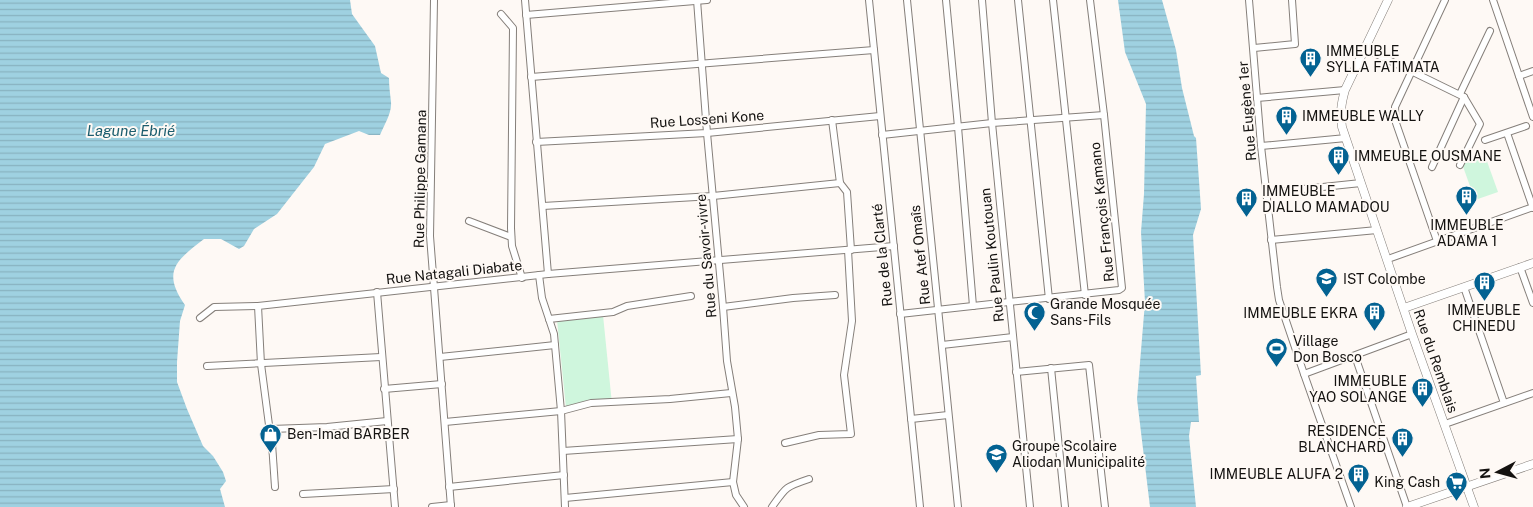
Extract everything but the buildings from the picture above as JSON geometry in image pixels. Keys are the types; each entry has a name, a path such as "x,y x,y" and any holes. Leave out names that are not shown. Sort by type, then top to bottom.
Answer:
{"street":[{"name":"Rue Philippe Gamana","path":"434,0 430,216 451,506"},
{"path":"525,0 548,274"},
{"name":"Rue du Savoir-vivre","path":"697,0 726,361 738,439 733,482 736,495 744,507"},
{"path":"526,15 707,0"},
{"name":"Rue de la Clarté","path":"869,0 920,507"},
{"name":"Rue Atef Omaîs","path":"907,0 958,507"},
{"path":"946,0 973,306"},
{"name":"Rue Paulin Koutouan","path":"982,0 992,123 1030,507"},
{"path":"1018,0 1032,120 1049,299"},
{"path":"1053,0 1085,295"},
{"name":"Rue François Kamano","path":"900,314 1085,295 1122,288 1090,0"},
{"name":"Rue Eugène 1er","path":"1249,0 1261,146 1279,300 1351,507"},
{"path":"1254,48 1295,44 1292,0"},
{"name":"Rue du Remblais","path":"1388,0 1345,90 1340,109 1342,127 1412,334 1474,507"},
{"path":"1437,241 1396,123 1394,106 1445,0"},
{"path":"1493,0 1533,116"},
{"path":"502,14 513,28 511,237 522,278"},
{"path":"1432,167 1490,31"},
{"path":"531,77 874,50"},
{"path":"1364,52 1372,52 1462,95 1480,124 1460,165"},
{"path":"1519,76 1533,71"},
{"path":"1257,98 1345,90"},
{"path":"882,135 992,123 1104,114"},
{"name":"Rue Losseni Kone","path":"536,142 707,133 880,116"},
{"path":"785,443 819,435 851,434 844,375 852,321 847,192 840,183 832,120"},
{"path":"1486,140 1526,126"},
{"path":"1388,259 1533,207 1507,133"},
{"path":"1261,146 1346,138"},
{"path":"543,206 713,196 840,183"},
{"path":"1266,193 1361,183"},
{"path":"469,221 511,237"},
{"path":"1271,240 1377,230"},
{"name":"Rue Natagali Diabate","path":"200,318 214,307 258,306 548,274 894,246"},
{"path":"1404,308 1533,263"},
{"path":"1520,267 1533,303"},
{"path":"539,275 542,298 555,345 561,411 565,507"},
{"path":"1464,287 1504,403"},
{"path":"377,292 395,507"},
{"path":"723,307 835,295"},
{"path":"549,319 613,312 627,306 690,296"},
{"path":"258,306 261,364 271,429 274,487"},
{"path":"1304,374 1412,334"},
{"path":"942,345 1013,337"},
{"path":"440,357 555,345"},
{"path":"1355,356 1407,507 1533,464"},
{"path":"207,366 381,357"},
{"path":"1016,372 1089,365 1105,507"},
{"path":"1051,368 1065,507"},
{"path":"384,389 442,384"},
{"path":"445,422 561,411 591,403 670,399 731,392"},
{"path":"1445,424 1533,393"},
{"path":"911,419 948,415"},
{"path":"271,429 387,421"},
{"path":"563,451 738,439"},
{"path":"449,487 564,476"},
{"path":"772,507 785,488 809,479"},
{"path":"565,498 733,482"},
{"path":"303,494 394,489"},
{"path":"432,507 451,506"}],"green space":[{"path":"1484,153 1498,192 1475,200 1461,161"},
{"path":"603,315 612,404 566,408 557,320"}],"water":[{"name":"Lagune Ébrié","path":"0,0 350,0 352,14 375,46 381,73 389,78 391,102 389,115 380,135 369,135 359,131 325,144 314,167 277,214 254,229 244,246 239,249 221,239 204,239 186,253 175,267 174,283 185,305 180,321 177,382 203,446 213,456 223,472 226,481 220,489 225,507 0,507"},
{"path":"1118,0 1162,0 1176,50 1182,88 1196,138 1201,209 1193,235 1201,375 1196,376 1199,422 1191,422 1189,436 1196,507 1150,507 1137,399 1145,302 1141,232 1144,194 1146,104 1125,52"}],"place":[{"name":"IMMEUBLE SYLLA FATIMATA","path":"1310,78"},
{"name":"IMMEUBLE WALLY","path":"1286,135"},
{"name":"IMMEUBLE OUSMANE","path":"1338,175"},
{"name":"IMMEUBLE ADAMA 1","path":"1467,216"},
{"name":"IMMEUBLE DIALLO MAMADOU","path":"1246,218"},
{"name":"IST Colombe","path":"1327,298"},
{"name":"IMMEUBLE CHINEDU","path":"1484,301"},
{"name":"Grande Mosquée Sans-Fils","path":"1034,331"},
{"name":"IMMEUBLE EKRA","path":"1374,332"},
{"name":"Village Don Bosco","path":"1277,368"},
{"name":"IMMEUBLE YAO SOLANGE","path":"1423,408"},
{"name":"Ben-Imad BARBER","path":"271,453"},
{"name":"RESIDENCE BLANCHARD","path":"1402,458"},
{"name":"Groupe Scolaire Aliodan Municipalité","path":"996,473"},
{"name":"IMMEUBLE ALUFA 2","path":"1359,493"},
{"name":"King Cash","path":"1456,501"}]}
